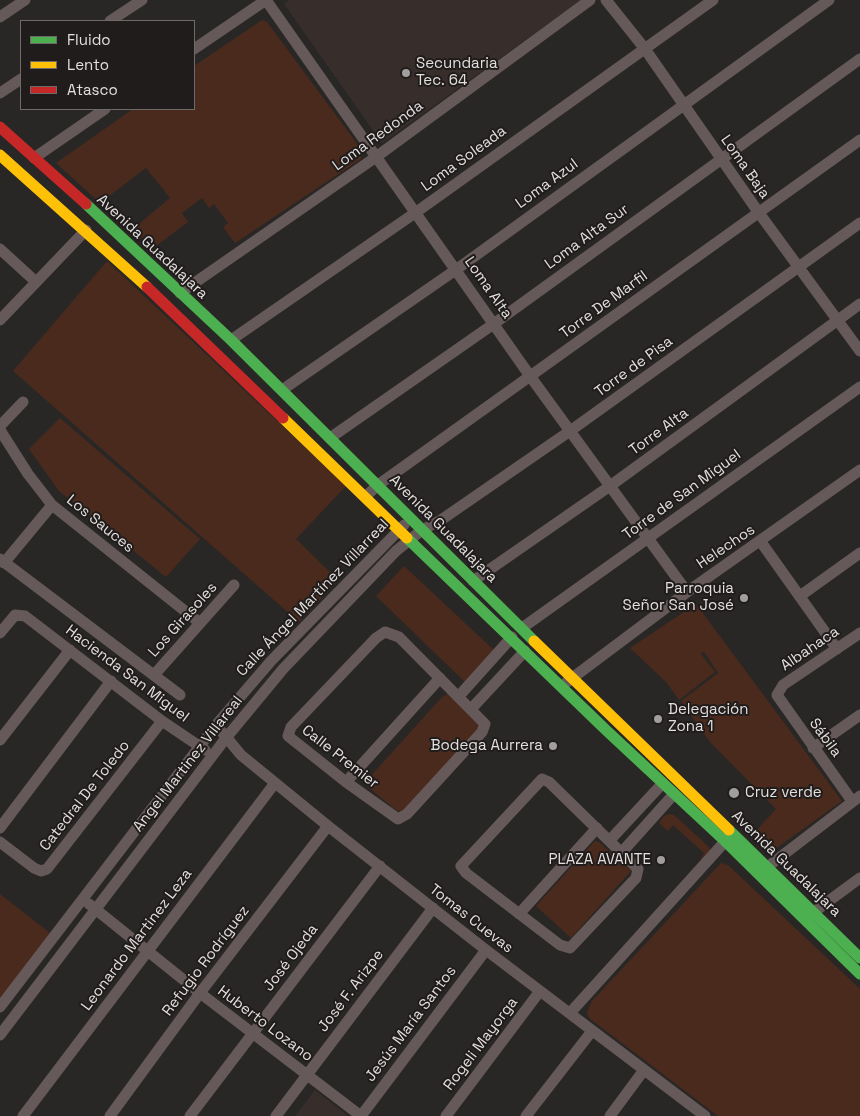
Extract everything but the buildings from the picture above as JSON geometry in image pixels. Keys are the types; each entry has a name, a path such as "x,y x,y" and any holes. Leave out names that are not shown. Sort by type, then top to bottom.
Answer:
{"main road":[{"name":"Avenida Guadalajara","path":"0,127 231,340 473,581 664,766 729,837 809,916 860,974"},
{"name":"Avenida Guadalajara","path":"0,155 86,230 366,496 659,780 729,837"},
{"path":"659,780 664,766"},
{"name":"Avenida Guadalajara","path":"809,916 860,958"}],"street":[{"path":"0,17 24,0"},
{"path":"112,20 142,0"},
{"path":"195,48 266,0"},
{"name":"Loma Alta","path":"266,0 415,213 457,269 530,376 687,592"},
{"name":"Loma Redonda","path":"180,293 376,157 590,0"},
{"name":"Loma Baja","path":"606,0 645,49 720,159 860,350"},
{"name":"Loma Soleada","path":"231,340 415,213 713,0"},
{"name":"Loma Azul","path":"282,390 457,269 682,104 829,0"},
{"name":"Loma Alta Sur","path":"330,438 495,324 860,59"},
{"path":"0,93 20,80"},
{"path":"34,158 104,110"},
{"name":"Torre De Marfil","path":"366,496 378,485 860,140"},
{"name":"Torre de Pisa","path":"422,530 441,520 570,431 860,223"},
{"path":"0,320 35,281 86,230"},
{"path":"0,249 35,281"},
{"name":"Torre Alta","path":"473,581 610,486 860,304"},
{"name":"Torre de San Miguel","path":"522,628 860,387"},
{"path":"0,426 23,402"},
{"name":"Los Sauces","path":"0,430 28,474 52,505 200,623"},
{"name":"Helechos","path":"562,686 687,592 761,542 860,470"},
{"path":"52,505 2,561 180,695"},
{"name":"Calle Ángel Martínez Villarreal","path":"0,1008 82,898 216,725 271,661 411,518"},
{"name":"Angel Martinez Villareal","path":"0,1035 212,755 283,669 396,551 422,530"},
{"path":"761,542 836,649"},
{"path":"800,596 860,553"},
{"name":"Los Girasoles","path":"154,675 234,585"},
{"name":"Hacienda San Miguel","path":"0,633 15,615 24,616 162,721 212,755"},
{"name":"Calle Premier","path":"385,632 399,638 459,696 486,724 482,732 402,818 393,817 346,782 292,740 288,732 376,638 385,632"},
{"name":"Albahaca","path":"778,692 783,685 860,633"},
{"path":"459,696 512,637"},
{"path":"0,740 70,650"},
{"path":"472,708 525,650"},
{"path":"346,782 440,678"},
{"path":"0,828 111,681"},
{"name":"Sábila","path":"778,692 779,701 813,748 856,799"},
{"path":"813,748 860,715"},
{"name":"Catedral De Toledo","path":"0,842 34,868 47,869 162,721"},
{"name":"Tomas Cuevas","path":"216,725 241,755 328,826 486,950 702,1115"},
{"path":"542,779 550,782 610,840 638,869 638,873 570,948 560,945 462,870 462,863 542,779"},
{"path":"610,840 659,780"},
{"name":"Leonardo Martinez Leza","path":"23,1116 275,783"},
{"path":"622,852 674,794"},
{"path":"763,870 856,799"},
{"name":"Refugio Rodríguez","path":"110,1116 200,993 328,826"},
{"path":"518,914 597,828"},
{"path":"570,1013 729,837"},
{"name":"José Ojeda","path":"190,1116 380,866"},
{"path":"809,916 860,878"},
{"name":"Huberto Lozano","path":"82,898 146,951 361,1116"},
{"name":"José F. Arizpe","path":"276,1116 433,908"},
{"name":"Jesús María Santos","path":"361,1116 486,950"},
{"name":"Rogeli Mayorga","path":"446,1116 540,991"},
{"path":"526,1116 592,1031"},
{"path":"610,1116 644,1070"}],"shaded area":[{"name":"Secundaria Tec. 64","path":"289,0 581,0 382,143 284,4"},
{"path":"262,20 267,22 361,149 361,159 235,243 223,227 228,223 214,204 209,208 202,198 182,213 188,222 152,249 133,229 170,198 146,168 100,203 56,163 132,110 195,110 195,65"},
{"path":"107,261 346,486 296,539 338,580 299,622 13,371"},
{"path":"60,418 200,539 166,577 59,491 29,449"},
{"path":"404,566 496,652 467,684 376,596"},
{"path":"696,604 842,801 771,852 752,835 776,809 710,742 681,701 718,673 704,652 701,654 715,672 679,700 666,682 630,648"},
{"path":"448,694 483,725 402,812 397,811 368,787 368,779 442,697"},
{"path":"674,815 709,847 710,850 705,861 701,859 704,853 673,825 668,831 659,823 664,816"},
{"path":"595,841 599,842 631,871 571,938 536,906"},
{"path":"721,863 728,865 860,989 860,1116 718,1116 589,1018 587,1013 591,1002"},
{"path":"0,894 50,933 0,1004"},
{"path":"315,1090 348,1116 295,1116"}],"traffic: fast":[{"path":"86,204 231,340 534,641"},
{"path":"407,538 607,731 725,841 860,974"},
{"path":"729,830 860,958"}],"traffic: slow":[{"path":"0,155 147,287"},
{"path":"283,418 407,538"},
{"path":"534,641 729,830"}],"traffic: jam":[{"path":"0,127 86,204"},
{"path":"147,287 283,418"}],"place":[{"name":"Secundaria Tec. 64","path":"406,73"},
{"name":"Parroquia Señor San José","path":"744,598"},
{"name":"Delegación Zona 1","path":"658,719"},
{"name":"Bodega Aurrera","path":"553,746"},
{"name":"Cruz verde","path":"734,793"},
{"name":"PLAZA AVANTE","path":"661,860"}]}
